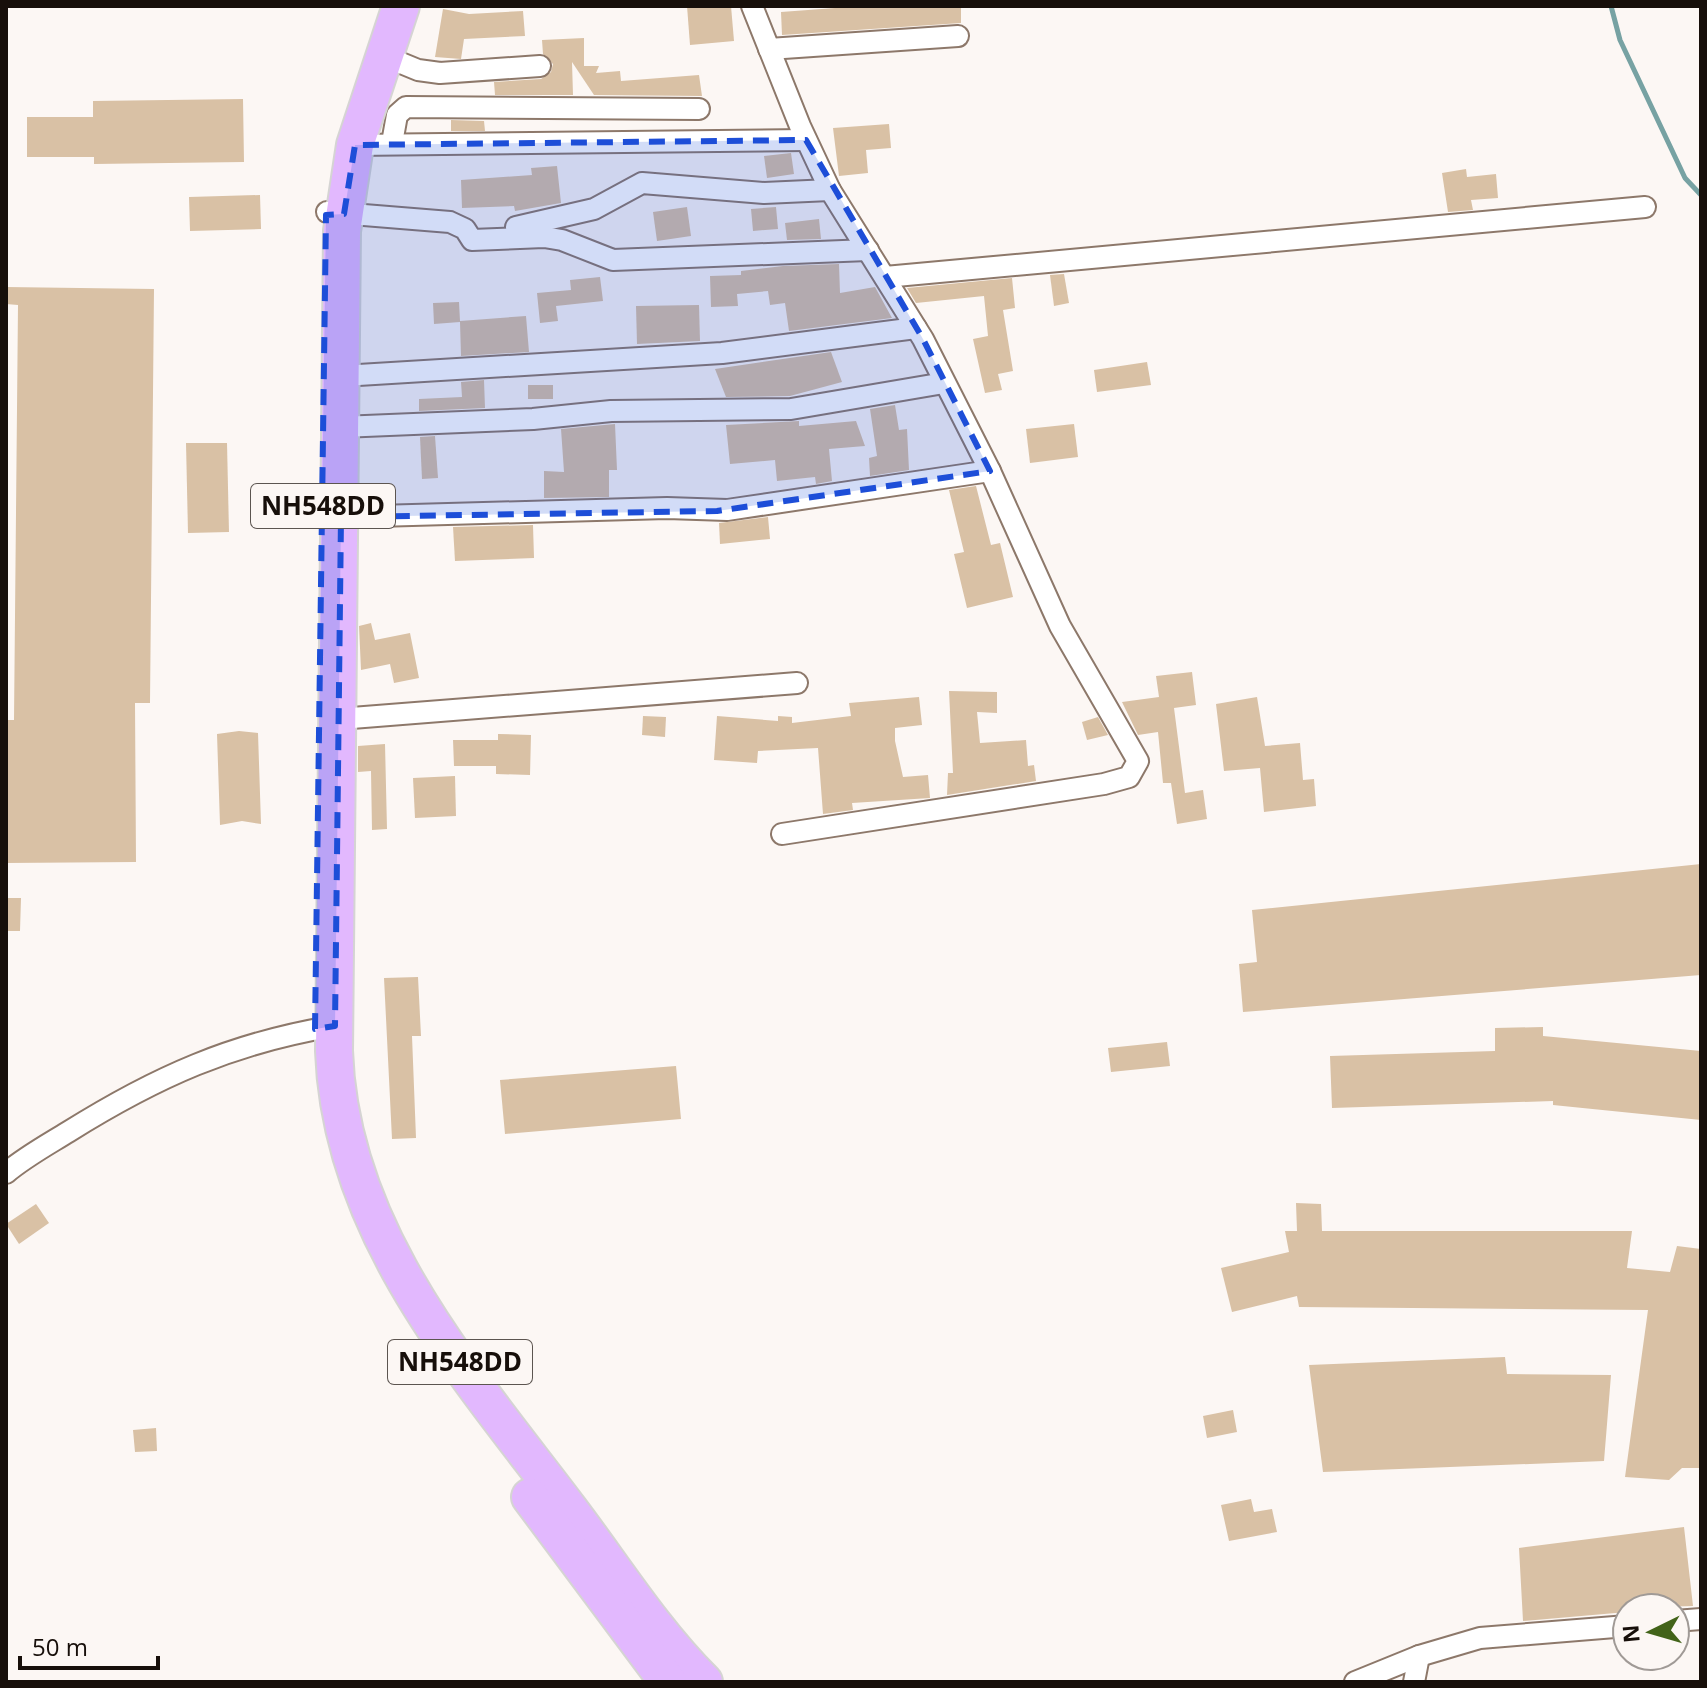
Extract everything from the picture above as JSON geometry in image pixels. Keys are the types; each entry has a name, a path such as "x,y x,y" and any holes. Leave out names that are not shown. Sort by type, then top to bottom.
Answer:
{"highway":[{"name":"NH548DD","path":"325,1028 339,719 341,517 342,376 333,163 383,6"},
{"name":"NH548DD","path":"401,6 335,213 325,1028 335,1068 344,1132 358,1184 379,1237 441,1354 668,1682"},
{"name":"NH548DD","path":"441,1354 652,1625 704,1682"}],"street":[{"path":"752,6 806,140 830,190 916,328 990,471 1060,626 1138,761 1129,777 1104,784 782,834"},
{"path":"769,49 958,36"},
{"path":"384,56 418,70 440,73 540,66"},
{"path":"392,143 397,115 406,107 699,109"},
{"path":"355,145 806,140"},
{"path":"335,213 428,219 450,222 465,229 507,230 594,209 642,183 764,193 830,190"},
{"path":"885,277 1645,207"},
{"path":"465,229 472,240 544,237 562,240 613,260 868,250"},
{"path":"342,376 722,353 916,328"},
{"path":"341,427 533,419 611,411 791,409 944,383"},
{"path":"341,517 667,508 717,511 990,471"},
{"path":"339,719 797,683"},
{"path":"6,1173 112,1104 183,1069 238,1046 325,1028"},
{"path":"1355,1682 1419,1656 1480,1638 1611,1627"},
{"path":"1414,1682 1419,1656"}],"highlighted area":[{"path":"806,140 923,339 990,471 717,511 341,517 335,1026 315,1029 326,215 344,214 355,145"}],"building":[{"path":"687,6 731,6 734,41 690,45"},
{"path":"862,6 961,6 961,23 782,35 781,12"},
{"path":"443,9 469,14 523,11 525,36 464,39 461,59 435,57"},
{"path":"584,38 584,66 599,66 596,73 620,71 621,81 699,75 702,96 594,95 572,62 573,95 495,95 494,82 541,79 551,72 553,64 543,54 542,40"},
{"path":"243,99 244,162 94,164 94,157 27,157 27,117 93,117 93,101"},
{"path":"451,120 484,121 485,131 451,131"},
{"path":"889,124 891,148 866,150 868,173 839,176 833,128"},
{"path":"791,153 794,174 767,178 764,156"},
{"path":"557,166 561,203 515,211 514,206 462,208 461,180 532,175 531,168"},
{"path":"1466,169 1467,177 1496,174 1498,198 1471,200 1473,210 1448,212 1442,173"},
{"path":"260,195 261,229 190,231 189,197"},
{"path":"687,207 691,236 657,241 653,212"},
{"path":"776,207 778,229 753,231 751,209"},
{"path":"819,219 821,239 787,240 785,223"},
{"path":"839,264 840,293 875,287 892,318 789,331 785,303 770,305 768,291 737,294 738,306 711,307 710,276 741,275 741,271 783,266"},
{"path":"1064,274 1069,303 1054,306 1050,275"},
{"path":"600,277 603,301 556,306 558,321 540,323 537,293 571,290 570,280"},
{"path":"1012,278 1015,308 1003,310 1013,371 998,374 1002,390 985,393 973,339 988,336 984,296 916,303 907,288"},
{"path":"6,287 154,289 150,703 135,703 136,862 6,863 6,720 14,720 18,305 6,304"},
{"path":"459,302 460,321 526,316 529,352 461,356 460,322 434,324 433,303"},
{"path":"699,305 700,341 637,344 636,306"},
{"path":"831,352 842,382 790,396 726,397 715,369"},
{"path":"1147,362 1151,385 1097,392 1094,370"},
{"path":"484,380 485,408 419,411 419,399 462,397 461,382"},
{"path":"528,385 553,385 553,399 528,399"},
{"path":"895,405 899,430 907,429 909,470 870,476 869,458 877,456 870,409"},
{"path":"799,421 799,426 856,421 865,446 829,449 832,481 816,484 815,477 777,481 775,460 730,464 726,425"},
{"path":"615,424 617,470 609,470 609,497 544,498 544,471 564,472 561,429"},
{"path":"1074,424 1078,457 1030,463 1026,429"},
{"path":"435,436 438,478 422,479 420,437"},
{"path":"186,443 227,443 229,532 188,533"},
{"path":"976,486 991,545 1000,543 1013,597 967,608 954,554 964,552 949,490"},
{"path":"768,517 770,539 720,544 719,523"},
{"path":"533,525 534,558 455,561 453,527"},
{"path":"371,623 375,640 410,633 419,678 394,683 390,664 361,670 359,626"},
{"path":"1192,672 1196,705 1174,708 1185,793 1203,790 1207,819 1177,824 1171,783 1163,783 1158,732 1138,735 1122,702 1159,697 1156,676"},
{"path":"949,691 997,692 997,713 977,712 980,743 1026,740 1028,766 1034,765 1036,781 947,795 948,773 953,773"},
{"path":"919,697 922,725 895,728 895,741 903,777 928,775 930,798 852,803 853,810 823,814 818,748 758,751 757,763 714,760 717,716 778,721 778,716 792,717 792,723 851,716 849,703"},
{"path":"1257,697 1265,746 1300,743 1303,780 1314,779 1316,806 1264,812 1260,768 1224,771 1216,704"},
{"path":"643,716 666,717 665,737 642,735"},
{"path":"1098,717 1108,735 1087,740 1082,722"},
{"path":"239,731 258,733 261,824 242,821 220,825 217,734"},
{"path":"498,734 531,735 530,775 496,774 496,766 454,766 453,740 498,740"},
{"path":"385,744 387,829 372,830 371,771 358,772 358,746"},
{"path":"455,776 456,816 415,818 413,778"},
{"path":"1701,864 1701,975 1243,1012 1239,964 1257,962 1252,910"},
{"path":"6,898 21,898 20,931 6,931"},
{"path":"418,977 421,1036 412,1036 416,1138 392,1139 384,978"},
{"path":"1543,1027 1543,1036 1701,1051 1701,1120 1553,1105 1553,1101 1332,1108 1330,1056 1495,1051 1495,1028"},
{"path":"1167,1042 1170,1066 1111,1072 1108,1048"},
{"path":"676,1066 681,1119 505,1134 500,1080"},
{"path":"1296,1203 1321,1204 1322,1231 1632,1231 1627,1268 1670,1272 1677,1246 1701,1249 1701,1468 1682,1468 1669,1480 1625,1477 1648,1310 1299,1307 1297,1296 1232,1312 1221,1268 1289,1252 1285,1231 1297,1231"},
{"path":"36,1204 49,1223 19,1244 6,1224"},
{"path":"1505,1357 1507,1374 1611,1375 1604,1461 1323,1472 1309,1365"},
{"path":"1233,1410 1237,1432 1207,1438 1203,1416"},
{"path":"156,1428 157,1451 135,1452 133,1430"},
{"path":"1251,1499 1254,1512 1272,1509 1277,1532 1229,1541 1221,1505"},
{"path":"1684,1527 1693,1606 1691,1592 1611,1592 1611,1613 1523,1621 1519,1548"}],"waterway":[{"path":"1611,6 1620,40 1685,178 1701,195"}]}
